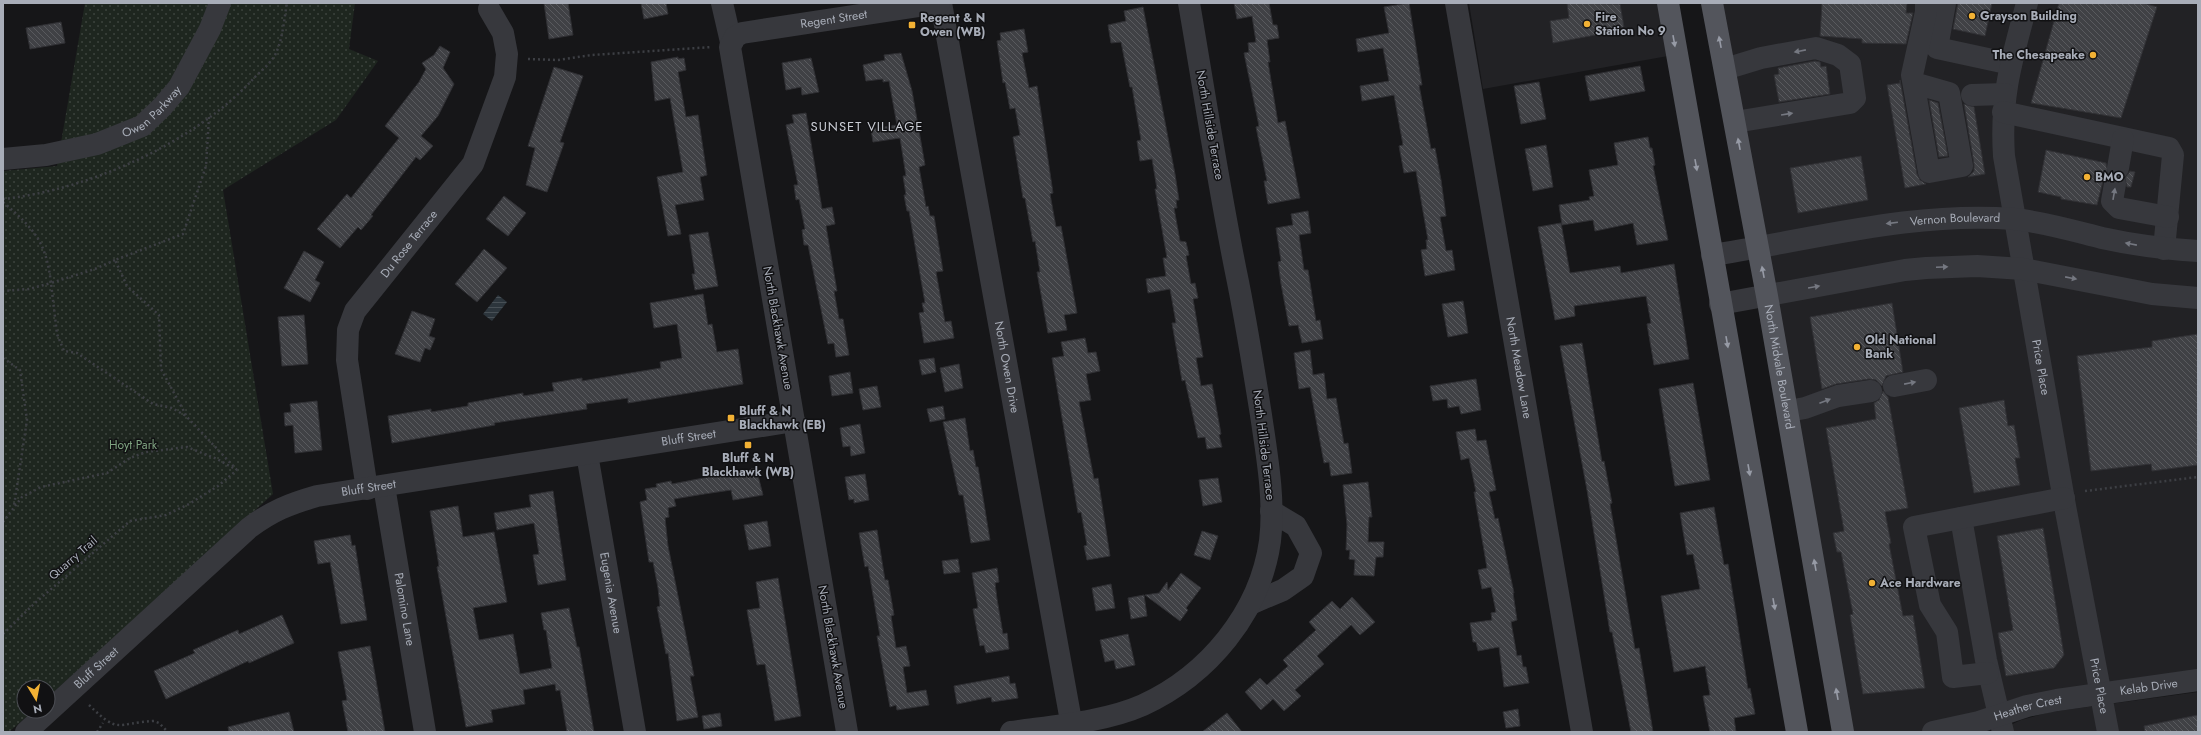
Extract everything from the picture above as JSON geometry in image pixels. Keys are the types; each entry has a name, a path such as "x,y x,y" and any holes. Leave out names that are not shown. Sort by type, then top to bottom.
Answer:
{"main road":[{"path":"1668,3 1720,304 1798,732"},
{"name":"North Midvale Boulevard","path":"1712,3 1768,296 1843,732"}],"street":[{"name":"Owen Parkway","path":"3,159 31,156 97,144 142,126 162,108 179,87 210,29 220,3"},
{"name":"North Blackhawk Avenue","path":"722,3 847,732"},
{"name":"Regent Street","path":"730,44 735,36 742,33 940,3"},
{"name":"North Owen Drive","path":"940,3 1072,728"},
{"name":"North Hillside Terrace","path":"1011,732 1072,728 1141,706 1170,690 1213,656 1236,627 1250,604 1264,567 1270,540 1271,511 1264,438 1248,334 1233,259 1189,3"},
{"name":"North Meadow Lane","path":"1456,3 1582,732"},
{"path":"1914,83 1912,75 1926,12 1926,3"},
{"path":"1945,3 1937,48 2010,64"},
{"name":"Price Place","path":"2027,3 2010,64 2004,103 2004,156 2064,498 2108,732"},
{"name":"Du Rose Terrace","path":"376,487 347,360 348,330 356,311 473,164 505,77 508,54 503,33 489,10"},
{"path":"1725,69 1761,58 1816,48 1838,55 1850,64 1855,98 1850,103 1735,122"},
{"path":"1972,95 2004,103 2123,139 2169,148 2173,155 2164,249"},
{"path":"2123,139 2112,201 2119,208 2168,217"},
{"name":"Vernon Boulevard","path":"1712,256 1891,223 1936,219 2015,219 2164,249 2198,251"},
{"path":"1720,304 1926,268 1977,266 2023,269 2152,294 2198,298"},
{"path":"1894,386 1926,380"},
{"path":"1788,411 1805,408 1838,396 1871,391"},
{"name":"Bluff Street","path":"26,732 249,528 270,513 291,503 317,496 794,421"},
{"name":"Eugenia Avenue","path":"587,454 635,732"},
{"name":"Palomino Lane","path":"376,487 425,732"},
{"path":"1988,673 1953,676 1947,632 1930,604 1914,527 2064,498"},
{"path":"1250,604 1283,590 1303,576 1311,553 1296,526 1271,511"},
{"path":"1961,518 1988,673 1990,725"},
{"name":"Kelab Drive","path":"2100,694 2198,680"},
{"name":"Heather Crest","path":"1933,732 1990,725 2057,700 2100,694"}],"path":[{"path":"528,59 558,60 684,47 730,44"},
{"path":"3,290 29,289 94,270 115,260 183,234 206,166 209,117"},
{"path":"3,202 23,220 41,241 49,269 57,334 64,351 77,353 153,404 172,408 187,417"},
{"path":"115,260 127,286 159,315 161,369 187,417 237,470"},
{"path":"3,358 20,370 26,420 14,506"},
{"path":"3,522 22,497 41,487 107,473 130,458 146,452 187,447 217,459 237,470"},
{"name":"Quarry Trail","path":"3,634 35,603 130,522 166,515 189,504 218,486 237,470"},
{"path":"2085,491 2198,477"},
{"path":"89,705 107,726"},
{"path":"117,729 154,721 159,723 168,732"},
{"path":"97,732 103,723"}],"shaded area":[{"path":"1469,3 1658,3 1668,56 1483,89"},
{"path":"1712,3 2198,3 2198,680 1933,732 1843,732"},
{"path":"498,295 507,302 492,321 483,314"},
{"path":"2198,692 2198,732 1996,732 2021,720 2050,712"}],"green space":[{"name":"Hoyt Park","path":"85,3 355,3 349,49 378,61 336,120 223,190 273,494 56,690 56,679 16,679 16,719 24,719 9,732 3,732 3,171 57,166"}],"building":[{"path":"544,3 568,3 573,35 549,39"},
{"path":"641,3 666,3 668,14 644,19"},
{"path":"1234,3 1269,3 1273,25 1277,25 1279,38 1267,40 1270,62 1268,62 1278,123 1285,121 1300,198 1268,204 1264,181 1267,181 1256,127 1259,126 1244,53 1249,52 1248,43 1256,42 1252,16 1237,19"},
{"path":"1409,3 1422,85 1419,85 1431,149 1435,148 1441,180 1446,216 1440,217 1446,251 1452,250 1455,270 1425,276 1421,250 1427,249 1426,240 1428,240 1416,171 1404,173 1399,146 1403,145 1394,95 1362,101 1360,86 1389,81 1383,48 1358,52 1356,39 1389,33 1384,7"},
{"name":"Fire Station No 9","path":"1567,3 1620,4 1624,27 1605,30 1606,33 1553,43 1550,21 1569,18"},
{"path":"1822,3 1907,3 1906,13 1913,13 1906,44 1862,43 1862,39 1820,36"},
{"name":"Grayson Building","path":"1958,3 1992,3 1985,36 1953,29"},
{"name":"The Chesapeake","path":"2059,3 2143,3 2157,7 2121,118 2031,103"},
{"path":"1143,7 1175,174 1179,200 1176,200 1177,208 1174,208 1180,241 1186,242 1189,255 1186,256 1191,284 1195,283 1198,298 1193,299 1203,357 1196,358 1201,386 1212,384 1222,447 1207,449 1205,437 1198,438 1185,380 1182,381 1172,323 1176,323 1170,289 1148,293 1146,279 1166,276 1163,258 1167,258 1155,189 1157,189 1152,159 1140,161 1137,141 1141,140 1132,87 1130,87 1121,42 1111,43 1108,25 1126,21 1124,11"},
{"path":"61,22 65,43 30,49 26,28"},
{"path":"1024,29 1028,52 1022,53 1029,88 1037,86 1053,193 1050,194 1056,227 1061,226 1077,313 1064,315 1067,330 1048,333 1037,272 1040,272 1035,241 1033,242 1025,198 1023,198 1013,137 1020,135 1015,108 1010,109 1005,82 1003,83 997,41 1001,40 1000,33"},
{"path":"440,46 450,52 443,68 454,84 438,116 421,136 433,146 420,160 416,157 371,215 373,216 361,230 358,227 340,248 317,229 347,194 351,198 399,138 385,126 419,82 426,69 422,63 434,55"},
{"path":"901,53 912,91 925,165 919,167 926,207 928,206 930,216 934,216 943,271 936,272 945,322 951,321 954,338 924,343 919,313 924,312 922,303 925,303 909,211 907,211 904,195 906,195 903,176 906,176 900,138 873,142 871,129 897,125 889,81 883,82 883,79 866,81 863,65 885,60 884,55"},
{"path":"678,57 678,59 684,58 686,70 678,72 686,117 698,115 707,175 700,177 704,200 675,205 681,234 668,236 657,177 683,172 670,98 655,101 651,62"},
{"path":"811,58 819,92 802,95 801,87 786,90 782,63"},
{"path":"1815,61 1820,62 1821,67 1826,66 1830,94 1779,102 1774,75 1779,74 1778,68"},
{"path":"1640,66 1645,91 1590,101 1585,76"},
{"path":"554,67 583,76 560,142 564,143 547,192 526,185 535,148 528,146"},
{"path":"1900,80 1917,174 1920,180 1926,184 1905,188 1887,85 1900,83"},
{"path":"1539,82 1546,119 1521,124 1514,86"},
{"path":"1929,100 1938,103 1948,156 1939,157"},
{"path":"1964,104 1974,107 1985,174 1968,177 1974,171 1974,164"},
{"path":"806,113 822,209 832,207 835,224 826,226 837,291 834,291 839,319 843,319 849,355 836,357 834,343 828,344 808,245 804,245 802,230 805,229 799,199 796,200 794,185 798,185 786,125 794,123 792,115"},
{"path":"1648,137 1650,148 1652,148 1655,165 1653,166 1668,240 1637,245 1633,223 1595,231 1593,220 1562,225 1559,205 1590,200 1589,197 1594,196 1589,170 1618,165 1614,143"},
{"path":"1546,145 1553,187 1533,191 1525,149"},
{"name":"BMO","path":"2046,150 2106,163 2108,174 2103,181 2097,205 2061,199 2061,197 2038,192"},
{"path":"1861,156 1868,200 1798,213 1790,168"},
{"path":"2130,171 2135,172 2131,187 2127,187 2125,178"},
{"path":"504,196 526,213 508,236 486,219"},
{"path":"1308,211 1311,233 1299,235 1304,270 1308,270 1316,321 1320,320 1323,339 1302,343 1298,325 1289,326 1278,262 1281,261 1276,228 1293,225 1291,214"},
{"path":"1561,223 1570,273 1620,266 1621,273 1674,264 1689,359 1654,365 1647,324 1651,323 1646,296 1574,306 1575,316 1555,320 1538,227"},
{"path":"708,232 718,286 695,290 692,274 695,274 689,235"},
{"path":"484,249 507,268 477,302 455,284"},
{"path":"304,251 324,262 315,280 320,283 310,302 284,288"},
{"path":"703,294 708,325 712,324 717,352 738,349 743,384 628,403 628,398 586,404 587,409 494,423 495,425 392,443 388,416 431,409 431,412 468,406 468,403 523,393 523,396 554,391 552,383 582,378 582,381 661,368 660,362 682,358 677,324 654,328 650,303"},
{"path":"1463,301 1468,333 1448,337 1442,304"},
{"name":"Old National Bank","path":"1892,303 1903,372 1886,376 1882,386 1876,380 1869,379 1836,384 1822,389 1810,317"},
{"path":"412,311 435,319 429,336 435,338 430,350 425,348 420,362 395,354"},
{"path":"304,315 308,364 282,366 278,317"},
{"path":"2198,334 2198,465 2152,471 2151,464 2091,471 2077,356 2152,347 2152,341"},
{"path":"1085,338 1088,353 1096,352 1100,371 1086,374 1091,400 1079,402 1094,479 1098,478 1110,556 1087,560 1084,546 1087,545 1081,512 1078,513 1052,358 1064,356 1061,342"},
{"path":"1582,343 1602,462 1604,461 1612,503 1610,504 1635,649 1639,648 1653,732 1631,732 1612,632 1610,632 1587,490 1560,346"},
{"path":"1310,350 1313,375 1324,373 1327,399 1336,398 1344,444 1348,443 1352,473 1331,476 1329,462 1324,463 1310,387 1299,389 1294,353"},
{"path":"934,358 936,372 922,375 919,360"},
{"path":"959,364 963,388 945,392 940,368"},
{"path":"850,372 853,393 832,396 829,376"},
{"path":"1476,379 1481,410 1461,414 1459,406 1448,408 1447,399 1433,401 1430,386"},
{"path":"1693,383 1710,480 1675,486 1659,389"},
{"path":"877,386 881,407 863,410 859,389"},
{"path":"1883,391 1888,397 1908,508 1885,512 1891,543 1889,544 1903,616 1913,615 1925,688 1863,694 1850,615 1853,614 1841,552 1837,552 1833,533 1844,531 1826,428 1876,419 1874,403 1879,400"},
{"path":"2004,400 2008,426 2014,425 2020,458 2015,458 2020,485 1974,493 1959,408"},
{"path":"317,401 322,450 295,453 293,425 285,426 284,413 291,412 290,404"},
{"path":"943,406 945,419 930,422 927,409"},
{"path":"965,418 970,451 973,450 976,467 978,467 990,540 971,543 963,495 959,495 943,422"},
{"path":"860,424 865,453 851,456 850,446 843,447 840,428"},
{"path":"1475,429 1477,441 1486,440 1496,490 1489,492 1495,519 1498,518 1514,593 1517,620 1511,622 1517,656 1521,655 1523,667 1526,667 1529,683 1504,687 1499,647 1478,651 1476,642 1473,642 1470,623 1492,620 1491,613 1496,612 1491,587 1482,589 1478,570 1487,568 1474,492 1476,492 1469,458 1461,460 1456,432"},
{"path":"756,468 763,495 733,500 731,490 674,499 676,506 668,508 669,517 665,518 668,546 694,676 690,676 698,717 677,721 668,653 666,654 657,607 660,606 658,588 653,562 649,562 640,502 647,500 645,489 657,487 656,484 671,481 672,484"},
{"path":"865,474 869,500 854,503 854,499 849,500 845,477"},
{"path":"1218,478 1222,502 1203,506 1199,480"},
{"path":"1368,482 1372,517 1369,517 1368,542 1384,542 1383,557 1376,557 1374,576 1354,575 1355,560 1349,559 1350,550 1346,550 1347,525 1343,485"},
{"path":"553,491 566,580 538,585 533,555 539,554 534,523 497,530 494,513 531,507 529,495"},
{"path":"458,506 463,537 494,532 507,602 473,608 479,640 513,634 520,674 552,668 546,630 544,630 541,613 569,608 577,647 579,647 594,732 567,732 560,690 556,691 555,684 523,690 525,704 491,710 493,722 466,727 437,567 439,566 430,511"},
{"path":"1714,507 1724,565 1728,564 1748,689 1750,688 1755,714 1734,718 1736,732 1710,732 1703,696 1710,695 1705,666 1674,672 1661,596 1700,589 1693,554 1687,555 1680,513"},
{"path":"767,521 771,546 749,550 744,525"},
{"path":"2043,528 2064,655 2054,668 2006,676 1998,633 2013,630 1997,536"},
{"path":"877,530 885,580 888,580 894,615 891,616 896,648 906,646 910,666 903,667 907,693 926,690 929,705 897,710 896,705 890,707 877,636 880,636 868,566 865,567 859,533"},
{"path":"1202,531 1218,536 1210,560 1194,555"},
{"path":"350,535 352,546 355,545 367,620 341,624 330,562 318,564 314,541"},
{"path":"958,559 960,572 944,574 942,561"},
{"path":"997,568 999,582 995,583 997,599 1003,634 1007,633 1009,649 986,653 984,645 980,646 973,609 978,608 972,573"},
{"path":"1181,573 1201,588 1186,608 1188,610 1180,621 1145,595 1159,593 1167,582 1168,590"},
{"path":"778,578 801,716 775,721 765,664 757,665 747,610 760,608 756,582"},
{"path":"1111,584 1115,608 1096,611 1092,588"},
{"path":"1144,595 1147,616 1131,619 1128,598"},
{"path":"1352,597 1375,622 1360,635 1351,625 1317,656 1324,664 1295,690 1301,696 1284,711 1273,699 1261,710 1245,692 1260,678 1267,685 1288,666 1283,660 1316,630 1309,622 1332,601 1340,609"},
{"path":"282,615 294,643 249,663 248,661 166,699 154,671 195,653 193,650 238,630 239,634"},
{"path":"1128,634 1135,665 1116,669 1114,660 1105,662 1100,640"},
{"path":"370,646 385,732 348,732 342,701 347,700 338,652"},
{"path":"1009,676 1010,684 1015,683 1018,698 992,702 991,697 957,704 954,686"},
{"path":"1518,709 1520,726 1506,728 1503,712"},
{"path":"289,712 294,732 229,732 228,727"},
{"path":"720,713 722,726 704,729 702,716"},
{"path":"1227,713 1242,732 1202,732"},
{"path":"2198,715 2198,732 2145,732 2144,726"}],"place":[{"name":"Grayson Building","path":"1972,16"},
{"name":"Fire Station No 9","path":"1587,24"},
{"name":"Regent & N Owen (WB)","path":"912,25"},
{"name":"The Chesapeake","path":"2093,55"},
{"name":"BMO","path":"2087,177"},
{"name":"Old National Bank","path":"1857,347"},
{"name":"Bluff & N Blackhawk (EB)","path":"731,418"},
{"name":"Bluff & N Blackhawk (WB)","path":"748,445"},
{"name":"Ace Hardware","path":"1872,583"}],"district":[{"name":"SUNSET VILLAGE","path":"867,126"}]}
